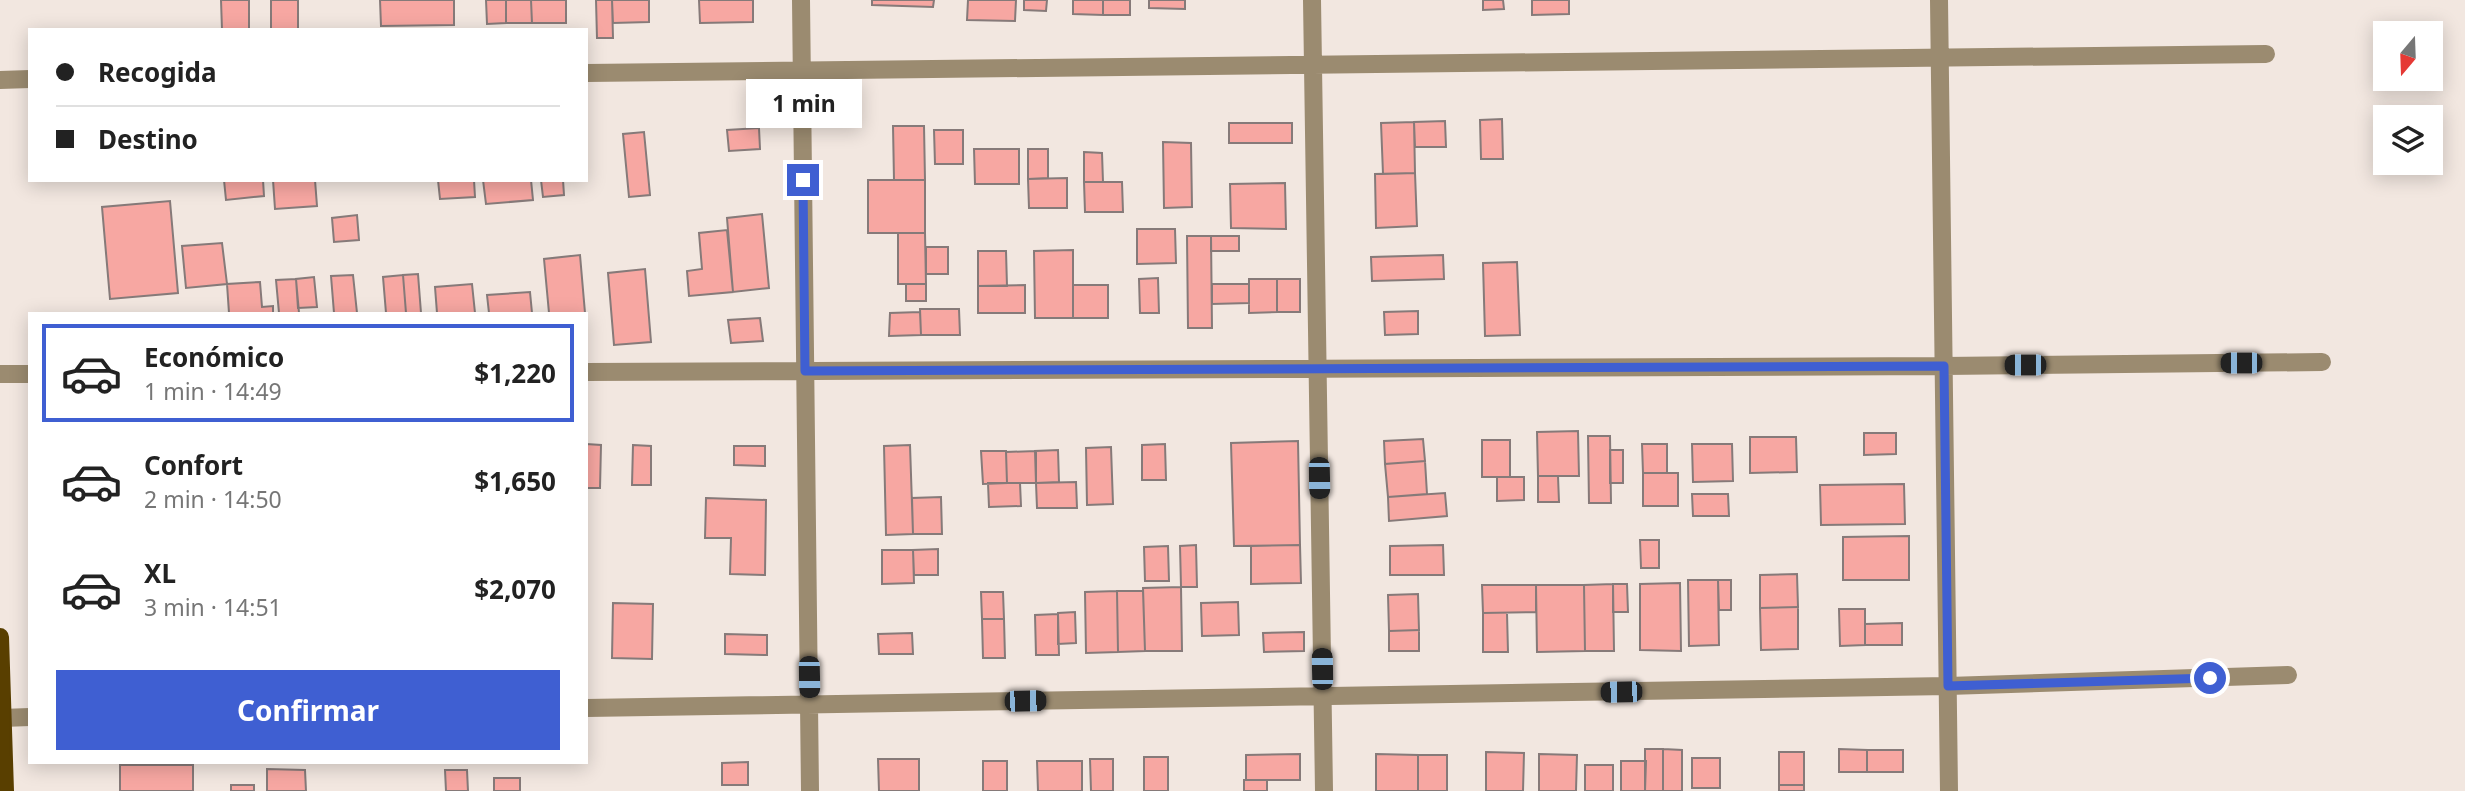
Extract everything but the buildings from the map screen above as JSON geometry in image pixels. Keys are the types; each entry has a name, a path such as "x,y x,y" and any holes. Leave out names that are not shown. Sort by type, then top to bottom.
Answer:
{"main road":[{"path":"0,637 5,791"}],"street":[{"path":"801,0 810,791"},
{"path":"1312,0 1324,791"},
{"path":"1939,0 1949,791"},
{"path":"588,73 2266,54"},
{"path":"0,80 28,79"},
{"path":"588,372 2322,362"},
{"path":"0,374 28,374"},
{"path":"588,708 1948,686 2288,676"},
{"path":"2,718 28,718"}],"route":[{"path":"803,180 805,371 1944,366 1948,686 2210,678"}]}
